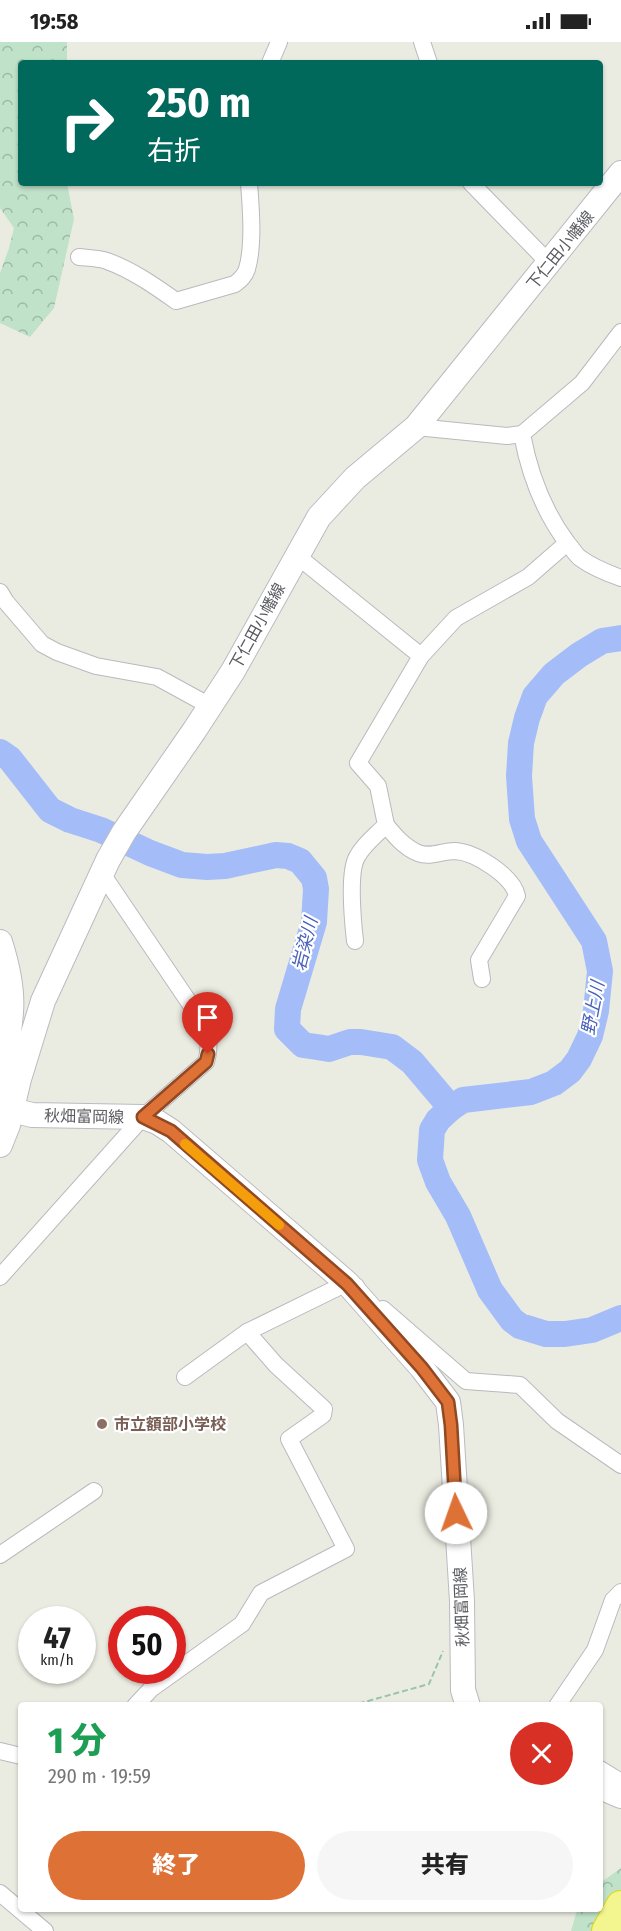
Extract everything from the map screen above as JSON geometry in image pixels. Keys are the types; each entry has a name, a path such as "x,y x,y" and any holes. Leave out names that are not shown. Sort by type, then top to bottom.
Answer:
{"highway":[{"path":"608,1931 621,1906"}],"main road":[{"name":"下仁田小幡線","path":"0,1145 43,1001 104,869 124,832 233,670 319,517 338,495 416,427 621,173"},
{"path":"0,942 9,975 12,1010 3,1066 7,1098 12,1110"},
{"name":"秋畑富岡線","path":"12,1110 32,1115 143,1117 171,1131 347,1284 422,1368 448,1402 462,1601 463,1690 467,1702"},
{"path":"603,1788 621,1796"}],"street":[{"path":"271,60 279,42"},
{"path":"422,42 428,60"},
{"path":"79,257 105,261 126,270 154,285 176,301 235,284 246,270 250,249 249,186"},
{"path":"474,186 549,264"},
{"path":"416,427 507,436 522,434 582,383 621,332"},
{"path":"522,434 526,456 540,496 560,533 578,557 621,578"},
{"path":"482,979 479,960 517,896 516,890 485,861 457,851 433,856 418,853 401,843 386,825 378,786 358,763 421,656 456,618 528,577 567,543"},
{"path":"296,555 421,656"},
{"path":"0,592 42,644 96,666 157,677 210,706"},
{"path":"355,941 351,911 353,865 357,855 386,825"},
{"path":"0,1277 143,1117 206,1062 210,1046 208,1034 201,1020 107,881 104,869"},
{"path":"185,1377 247,1332 347,1284 356,1286 466,1381 520,1385 557,1421 621,1465"},
{"path":"139,1702 151,1689 242,1624 261,1593 346,1549 289,1438 323,1415 324,1409 276,1365 247,1332"},
{"path":"0,1555 94,1491"},
{"path":"560,1702 595,1650 614,1600 621,1592"},
{"path":"0,1751 18,1755"},
{"path":"603,1770 621,1782"},
{"path":"0,1893 18,1908"},
{"path":"22,1912 45,1931"}],"path":[{"path":"365,1702 429,1684 446,1643"}],"green space":[{"path":"0,42 67,42 67,60 18,60 18,186 68,186 74,219 54,308 30,337 0,323 0,273 14,228 0,208"},
{"path":"621,1868 621,1931 571,1931 576,1912 603,1912 603,1881"}],"waterway":[{"name":"野上川","path":"621,638 602,641 554,674 535,696 521,743 519,776 522,819 529,841 594,941 600,971 596,1011 590,1036 579,1059 570,1071 554,1083 531,1092 463,1100 451,1108 438,1120 432,1130 430,1160 438,1182 458,1216 490,1290 512,1320 520,1326 546,1334 565,1334 592,1330 621,1318"},
{"name":"岩染川","path":"0,752 10,759 50,810 182,865 225,866 276,855 288,856 300,861 314,878 316,889 314,922 288,1009 287,1029 303,1045 329,1049 350,1042 361,1042 392,1047 412,1062 451,1108"}],"slow traffic":[{"path":"185,1144 279,1225"}],"place":[{"name":"市立額部小学校","path":"102,1424"}],"route":[{"path":"208,1054 206,1062 143,1117 171,1131 347,1284 422,1368 448,1402 456,1513"}]}
